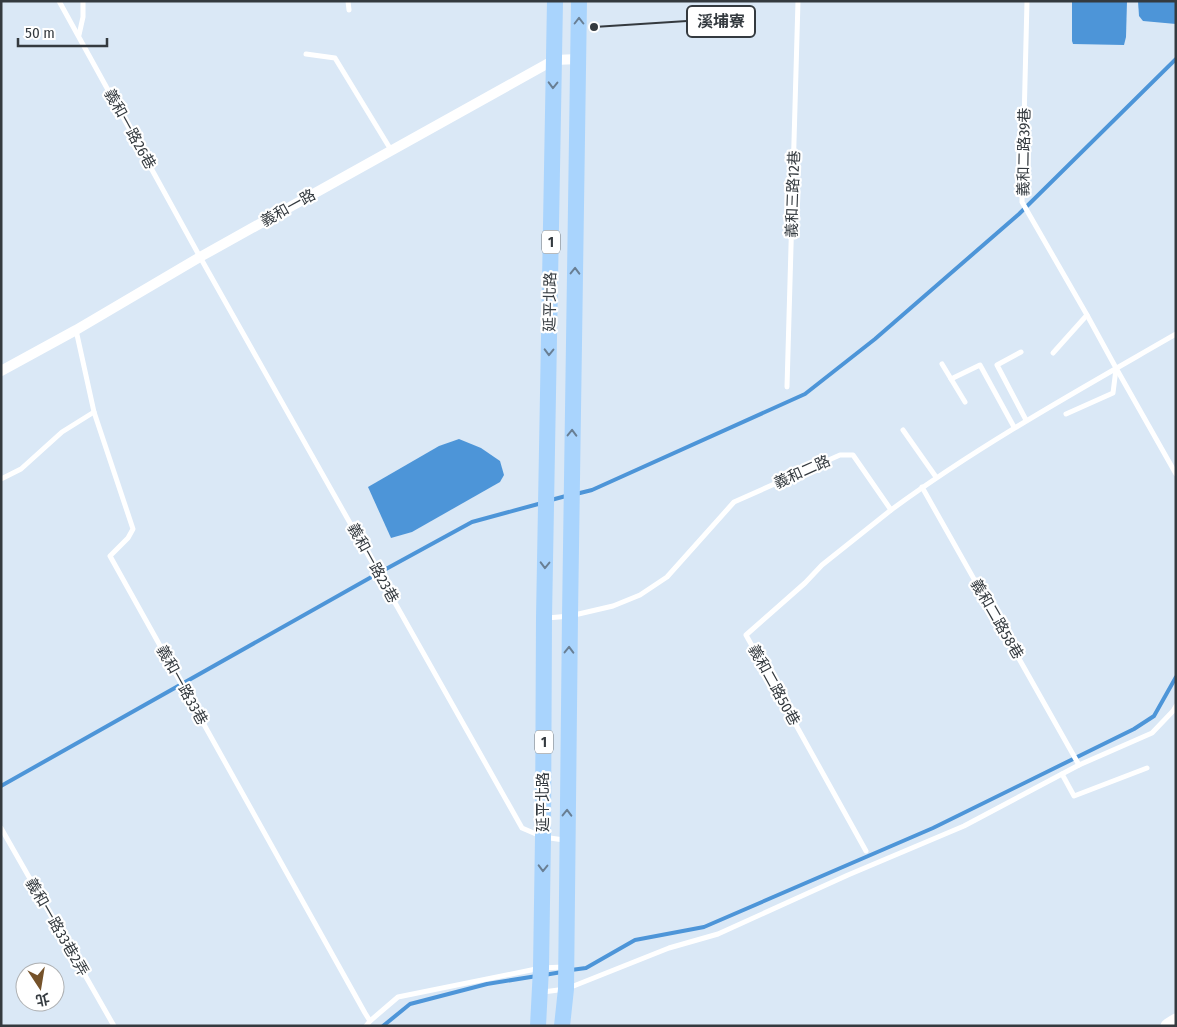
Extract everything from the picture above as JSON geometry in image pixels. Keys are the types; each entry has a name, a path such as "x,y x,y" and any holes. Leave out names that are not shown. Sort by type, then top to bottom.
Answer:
{"main road":[{"name":"延平北路","path":"541,968 544,618 555,1"},
{"name":"延平北路","path":"566,966 579,1"},
{"name":"1","path":"562,1026 566,989 566,966"},
{"name":"1","path":"538,1026 541,968"}],"street":[{"name":"義和一路","path":"2,369 76,330 200,257 554,60 579,59"},
{"path":"1168,1026 1176,1021"}],"lane":[{"name":"義和一路26巷","path":"59,1 200,257"},
{"path":"79,36 83,1"},
{"path":"348,1 348,10"},
{"name":"義和三路12巷","path":"787,387 798,1"},
{"name":"義和二路39巷","path":"1027,1 1022,202 1176,474"},
{"path":"306,54 335,58 391,151"},
{"name":"義和一路23巷","path":"200,257 522,828 543,837 567,840"},
{"path":"1053,353 1087,315"},
{"name":"義和一路33巷","path":"76,330 94,412 133,529 128,538 110,556 368,1023"},
{"path":"891,510 936,477 1026,420 1176,334"},
{"path":"1021,352 997,365 1026,420"},
{"path":"942,364 965,402"},
{"path":"951,379 980,365 1014,428"},
{"path":"1066,414 1113,393 1116,368"},
{"path":"1,479 20,469 62,432 94,412"},
{"path":"903,430 936,477"},
{"name":"義和二路","path":"544,618 570,616 613,606 640,595 667,577 734,502 840,455 853,455 891,510"},
{"name":"義和二路58巷","path":"922,487 1078,763"},
{"name":"義和二路50巷","path":"866,851 746,634 805,583 822,565 891,510"},
{"path":"540,993 566,989 669,948 718,934 964,826 1062,774 1078,763 1152,733 1176,706"},
{"path":"1062,774 1074,796 1147,768"},
{"name":"義和一路33巷2弄","path":"1,828 114,1026"},
{"path":"368,1023 398,997 541,968 566,966"}],"water":[{"path":"1072,1 1127,1 1124,45 1073,44"},
{"path":"1138,1 1176,1 1176,24 1143,21 1139,16"},
{"path":"459,439 481,448 500,461 504,475 500,482 412,532 391,538 368,487 439,446"}],"waterway":[{"path":"576,494 592,490 805,394 875,339 1019,214 1176,59"},
{"path":"551,500 566,496"},
{"path":"1,786 472,522 542,503"},
{"path":"571,970 586,968 635,940 704,927 933,828 1134,729 1154,716 1176,677"},
{"path":"544,975 562,972"},
{"path":"383,1026 410,1004 487,984 537,976"}],"place":[{"name":"溪埔寮","path":"594,27"}]}
